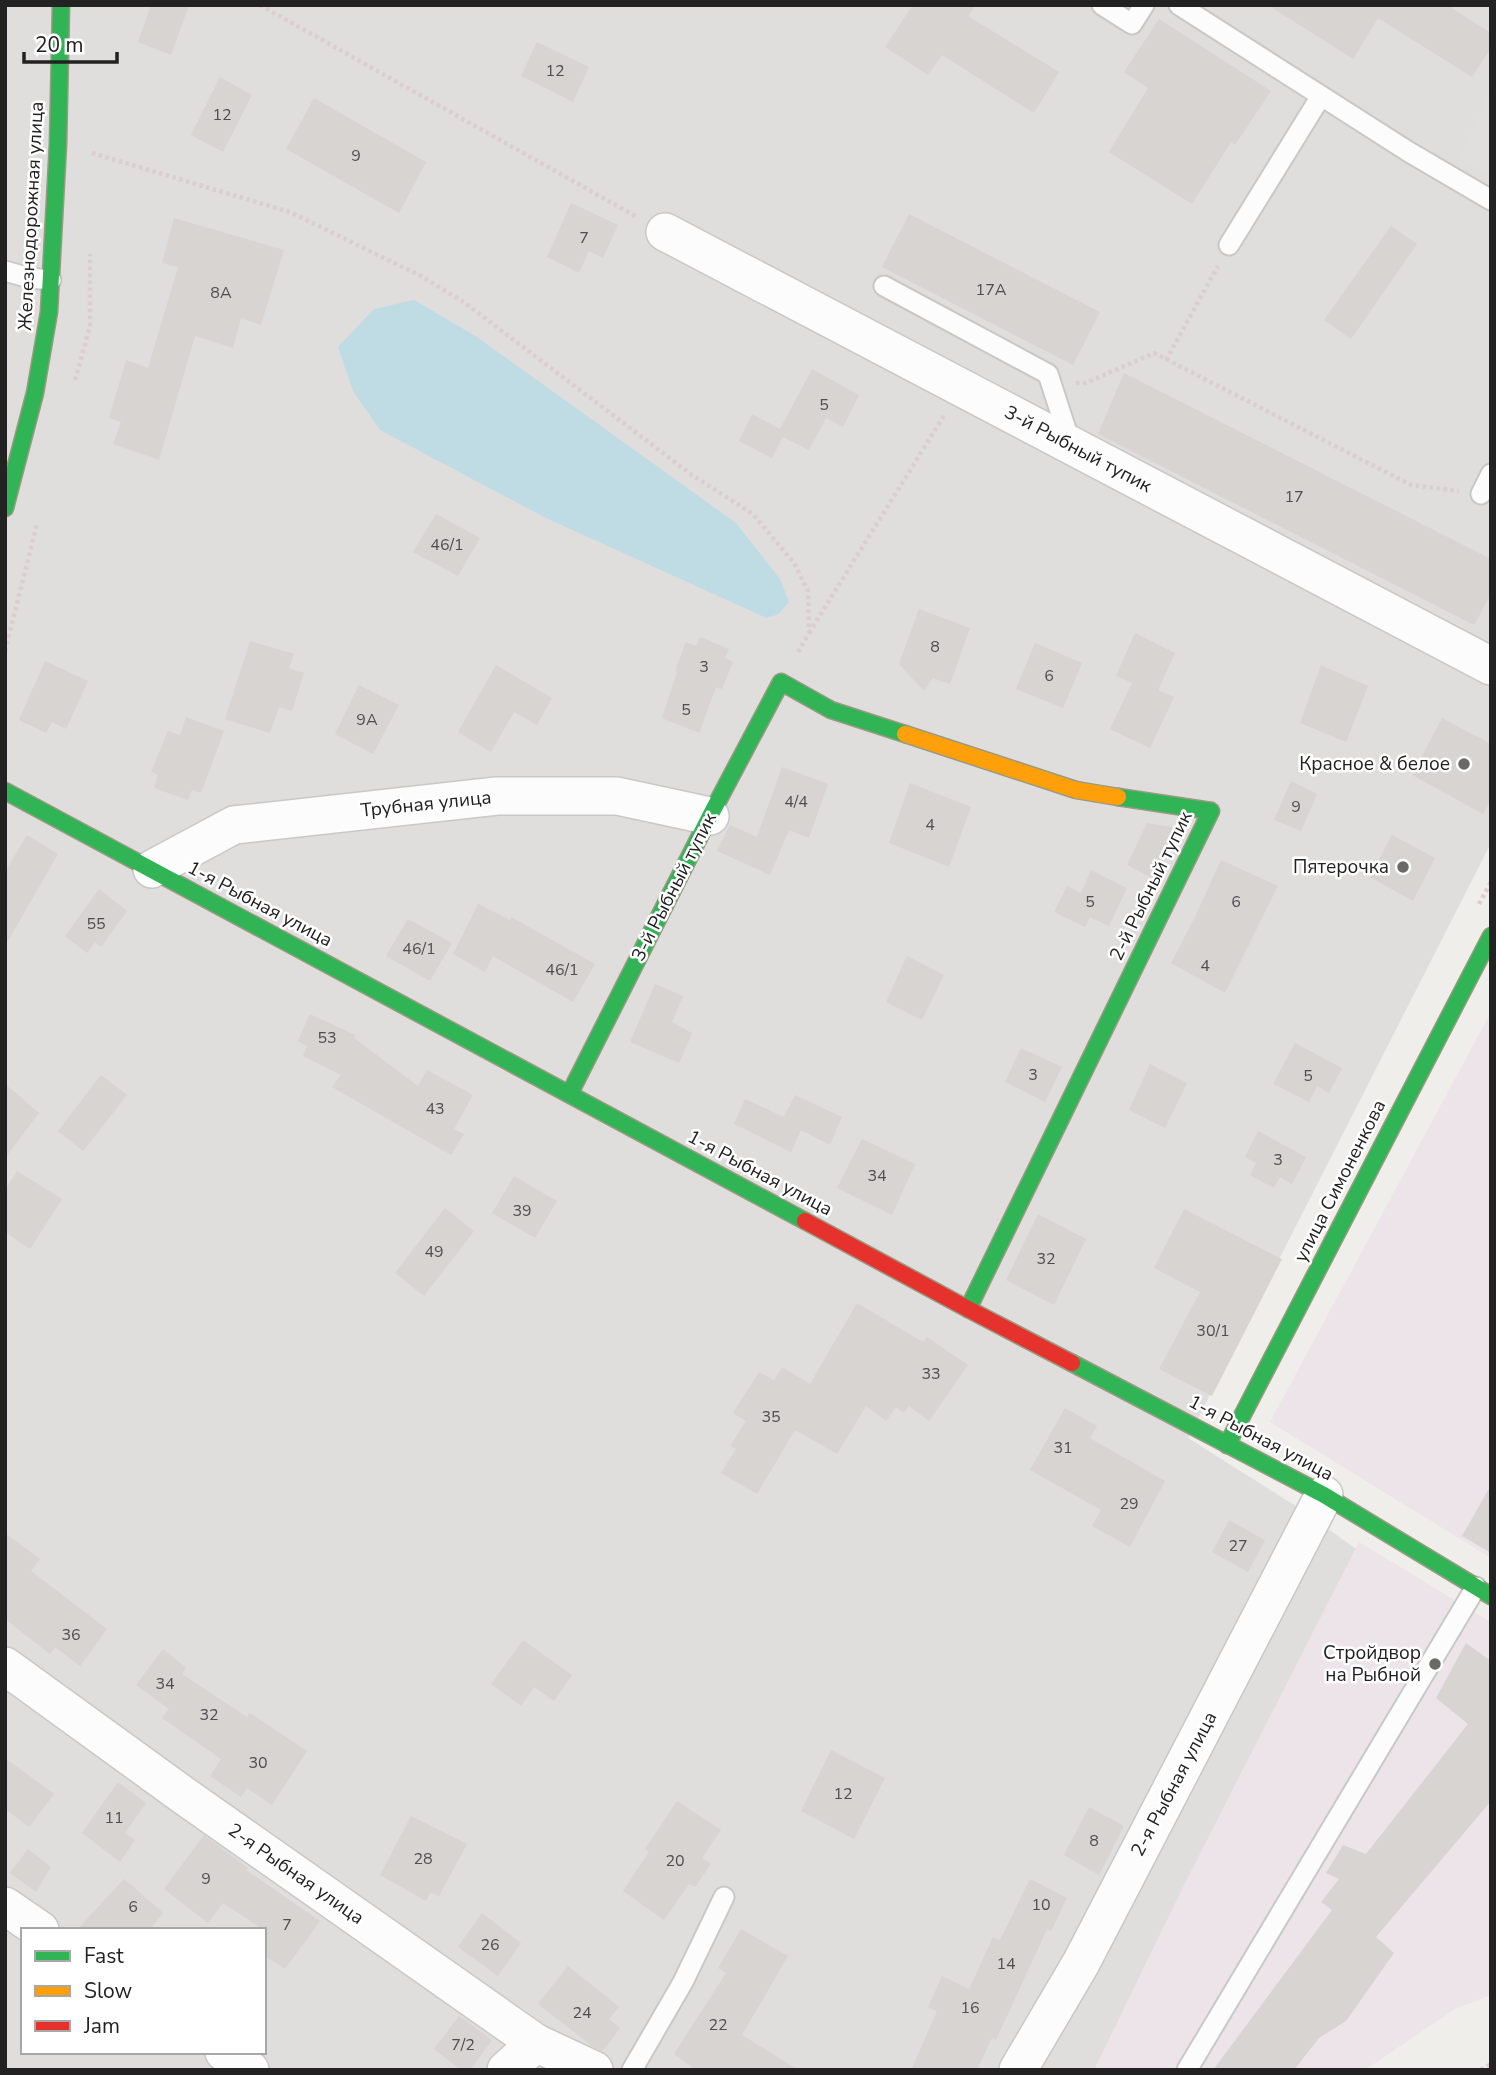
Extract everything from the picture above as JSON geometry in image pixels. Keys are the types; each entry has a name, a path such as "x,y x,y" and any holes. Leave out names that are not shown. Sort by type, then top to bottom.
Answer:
{"street":[{"name":"Железнодорожная улица","path":"5,508 35,393 49,312 58,144 61,5"},
{"name":"3-й Рыбный тупик","path":"665,232 1491,666"},
{"name":"3-й Рыбный тупик","path":"570,1093 781,682"},
{"name":"2-й Рыбный тупик","path":"781,682 831,710 1076,790 1211,811 968,1309"},
{"name":"1-я Рыбная улица","path":"5,792 968,1309 1324,1495 1483,1592"},
{"name":"Трубная улица","path":"152,869 234,825 497,796 617,796 710,817"},
{"name":"улица Симоненкова","path":"1227,1444 1491,936"},
{"name":"2-я Рыбная улица","path":"1018,2070 1081,1963 1324,1495"},
{"name":"2-я Рыбная улица","path":"5,1666 183,1795 536,2043 594,2070"},
{"path":"5,1906 37,1928"},
{"path":"506,2070 536,2043"},
{"path":"227,2054 250,2070"}],"lane":[{"path":"1102,5 1132,24 1144,5"},
{"path":"1179,5 1409,152 1491,200"},
{"path":"1229,245 1321,96"},
{"path":"5,271 51,280"},
{"path":"884,286 1048,374 1071,446"},
{"path":"1481,494 1491,474"},
{"path":"1187,2070 1483,1592"},
{"path":"632,2070 683,1982 724,1898"}],"path":[{"path":"260,5 665,232"},
{"path":"58,144 290,212 421,276 465,303 692,475 752,514 794,563 808,591 809,633"},
{"path":"1166,360 1229,245"},
{"path":"1051,384 1086,383 1154,353 1411,485 1481,494"},
{"path":"781,682 962,388"},
{"path":"1481,2070 1491,2064"}],"shaded area":[{"path":"5,5 1491,5 1491,843 1188,1438 1299,1508 1384,1569 1136,2070 5,2070"},
{"path":"1491,87 1491,177 1459,158"},
{"path":"1491,1012 1491,1558 1270,1422"},
{"path":"1359,1542 1491,1622 1491,1995 1455,2009 1365,2070 1094,2070 1183,1887"}],"water":[{"path":"414,300 477,337 736,523 780,579 789,602 779,614 767,618 546,518 380,430 353,391 338,347 374,309"}],"building":[{"path":"151,5 189,5 171,55 138,42"},
{"path":"913,5 976,5 968,16 1059,72 1034,113 942,55 928,75 885,47"},
{"path":"1268,5 1447,5 1491,33 1491,48 1472,77 1378,18 1353,59"},
{"path":"1159,19 1271,91 1235,145 1231,142 1192,204 1109,152 1148,88 1124,72"},
{"path":"537,42 589,67 573,102 521,76"},
{"path":"220,77 252,95 223,152 191,135"},
{"path":"314,98 426,162 399,213 286,149"},
{"path":"571,203 618,225 603,258 589,251 579,273 547,257"},
{"path":"909,214 1100,312 1073,365 882,267"},
{"path":"174,218 284,250 261,325 241,318 233,348 195,336 159,460 113,444 121,422 109,418 126,360 148,368 178,267 162,263"},
{"path":"1391,226 1417,244 1351,339 1324,320"},
{"path":"812,369 859,395 843,427 826,418 809,450 783,437 772,458 739,441 752,414 780,429"},
{"path":"1124,373 1491,559 1491,594 1474,625 1098,434"},
{"path":"436,514 480,538 458,576 413,552"},
{"path":"919,609 970,628 950,684 933,678 924,691 899,664"},
{"path":"1135,633 1175,653 1158,690 1174,697 1150,748 1110,729 1132,683 1116,676"},
{"path":"700,637 729,649 725,658 733,662 722,689 716,687 699,733 662,718 686,642 696,646"},
{"path":"250,641 294,654 289,668 304,673 292,711 279,707 270,733 225,719"},
{"path":"1035,643 1082,663 1063,708 1016,689"},
{"path":"45,661 88,681 66,729 52,722 46,733 19,720"},
{"path":"496,665 552,698 537,725 514,712 491,752 458,732"},
{"path":"1321,665 1368,686 1346,742 1300,723"},
{"path":"359,685 399,705 373,754 335,734"},
{"path":"186,717 224,731 201,793 192,790 188,800 154,788 158,775 151,772 168,731 180,735"},
{"path":"1442,718 1491,744 1491,800 1483,814 1412,775"},
{"path":"782,767 828,784 809,838 789,830 770,875 717,851 730,825 757,837"},
{"path":"1291,781 1317,794 1301,831 1274,820"},
{"path":"910,783 971,807 949,867 889,843"},
{"path":"1147,823 1178,828 1154,879 1127,865"},
{"path":"27,835 58,854 5,946 5,872"},
{"path":"1392,835 1435,858 1413,901 1370,877"},
{"path":"1221,860 1278,886 1225,993 1171,963"},
{"path":"1091,870 1127,888 1109,926 1090,917 1085,927 1054,912 1067,886 1081,893"},
{"path":"99,889 127,911 101,947 95,942 87,953 65,936"},
{"path":"478,904 510,920 511,917 595,964 573,1002 493,956 485,972 453,954"},
{"path":"408,919 452,943 430,981 386,956"},
{"path":"907,956 944,975 922,1020 886,1002"},
{"path":"655,984 683,996 672,1022 692,1033 679,1063 630,1042"},
{"path":"310,1014 355,1035 354,1038 418,1086 427,1070 473,1095 454,1129 464,1134 451,1155 332,1087 341,1075 303,1056 307,1046 298,1041"},
{"path":"1295,1043 1342,1068 1329,1093 1317,1086 1309,1102 1273,1084"},
{"path":"1021,1048 1062,1067 1045,1102 1005,1082"},
{"path":"1150,1064 1187,1083 1165,1128 1129,1110"},
{"path":"101,1075 127,1095 83,1151 58,1131"},
{"path":"5,1084 39,1113 5,1158"},
{"path":"795,1095 842,1117 830,1145 801,1130 791,1152 734,1124 745,1099 784,1117"},
{"path":"1258,1131 1306,1157 1292,1184 1280,1177 1274,1188 1250,1175 1256,1163 1245,1157"},
{"path":"862,1139 915,1164 892,1215 837,1188"},
{"path":"17,1171 62,1199 30,1249 5,1232 5,1190"},
{"path":"514,1176 557,1201 535,1238 492,1213"},
{"path":"445,1208 474,1231 424,1296 395,1273"},
{"path":"1184,1209 1282,1259 1212,1396 1159,1369 1200,1292 1154,1268"},
{"path":"1038,1214 1086,1239 1054,1305 1006,1280"},
{"path":"857,1303 923,1342 927,1337 968,1365 929,1421 909,1406 904,1413 896,1407 886,1421 866,1406 837,1454 795,1430 757,1494 721,1473 736,1449 730,1446 746,1421 733,1413 759,1372 774,1380 782,1367 810,1384"},
{"path":"1065,1408 1097,1426 1090,1438 1165,1481 1130,1547 1092,1526 1101,1510 1030,1470"},
{"path":"1491,1485 1491,1553 1462,1536"},
{"path":"1229,1520 1265,1540 1248,1572 1212,1552"},
{"path":"5,1533 40,1559 31,1571 107,1629 80,1666 55,1647 50,1654 5,1619"},
{"path":"523,1640 572,1675 554,1701 534,1687 521,1706 491,1684"},
{"path":"1466,1643 1491,1661 1491,1801 1376,1937 1394,1953 1346,2021 1319,2038 1294,2070 1213,2070 1332,1910 1321,1902 1339,1879 1326,1873 1343,1845 1366,1854 1468,1724 1436,1698"},
{"path":"163,1649 186,1668 182,1674 247,1717 250,1713 307,1751 272,1805 247,1788 241,1797 210,1776 221,1759 162,1718 169,1709 136,1685"},
{"path":"831,1750 885,1778 854,1839 801,1811"},
{"path":"5,1758 54,1794 29,1827 5,1809"},
{"path":"118,1782 146,1803 125,1833 135,1840 120,1862 82,1833"},
{"path":"677,1801 721,1830 702,1858 711,1864 695,1887 689,1884 664,1920 623,1891 649,1852 645,1849"},
{"path":"1089,1807 1124,1826 1099,1875 1064,1855"},
{"path":"411,1816 467,1844 439,1896 430,1892 426,1901 380,1875"},
{"path":"204,1835 248,1868 246,1870 320,1921 285,1969 266,1956 266,1928 261,1928 223,1903 208,1923 164,1889"},
{"path":"28,1849 51,1867 36,1892 10,1873"},
{"path":"124,1879 163,1913 151,1928 79,1928"},
{"path":"1030,1879 1067,1898 1051,1931 1047,1929 996,2040 992,2038 977,2070 911,2070 937,2011 928,2007 942,1976 969,1989 993,1937 1000,1940"},
{"path":"482,1913 521,1943 498,1976 458,1947"},
{"path":"741,1929 788,1956 742,2035 798,2070 696,2070 674,2054 726,1973 718,1968"},
{"path":"568,1966 619,2007 609,2019 620,2028 603,2051 592,2046 538,2004"},
{"path":"459,2016 492,2040 470,2070 461,2070 434,2049"}],"traffic: fast":[{"path":"5,508 35,393 49,312 58,144 61,5"},
{"path":"570,1093 781,682 831,710 905,734"},
{"path":"5,791 805,1221"},
{"path":"968,1309 1211,811 1118,797"},
{"path":"1227,1445 1491,936"},
{"path":"1072,1363 1324,1495 1491,1596"}],"traffic: slow":[{"path":"905,734 1076,790 1118,797"}],"traffic: jam":[{"path":"805,1221 1072,1363"}],"place":[{"name":"Красное & белое","path":"1464,764"},
{"name":"Пятерочка","path":"1403,867"},
{"name":"Стройдвор на Рыбной","path":"1435,1664"}]}
